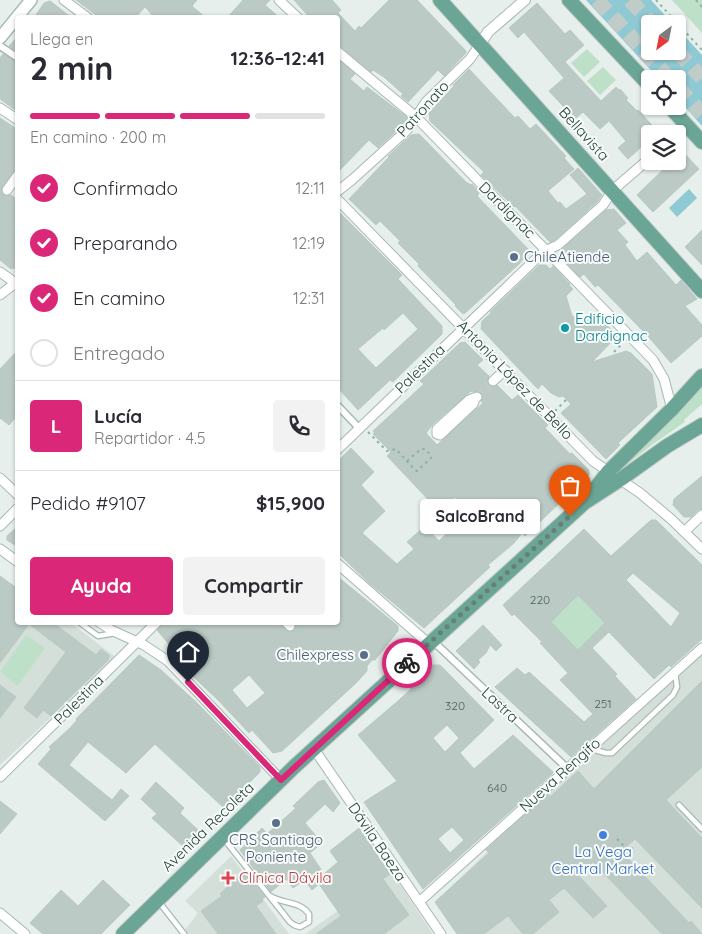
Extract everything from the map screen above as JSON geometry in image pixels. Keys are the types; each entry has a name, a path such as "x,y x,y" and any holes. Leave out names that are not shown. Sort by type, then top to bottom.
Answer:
{"main road":[{"path":"19,15 31,0"},
{"name":"Bellavista","path":"440,0 702,291"},
{"path":"569,0 641,76"},
{"path":"0,38 15,20"},
{"path":"686,132 702,142"},
{"name":"Avenida Recoleta","path":"123,934 314,749 584,503 608,472 672,409 702,376"},
{"name":"Avenida Recoleta","path":"584,503 702,425"}],"street":[{"path":"64,0 84,15"},
{"path":"279,0 295,15"},
{"name":"Patronato","path":"340,190 407,130 426,102 470,59 488,32 524,0"},
{"path":"0,46 15,56"},
{"name":"Dardignac","path":"340,54 416,117 631,336 659,369 672,409"},
{"path":"0,108 15,118"},
{"name":"Palestina","path":"340,446 547,250 558,245 603,205 613,190 641,166"},
{"path":"7,190 15,180"},
{"name":"Antonia López de Bello","path":"340,202 594,461 657,506 702,549"},
{"path":"0,272 15,282"},
{"path":"0,295 15,284"},
{"path":"493,381 505,370"},
{"path":"476,398 473,404 440,435 436,434 436,429 469,400 476,398"},
{"path":"340,408 360,426"},
{"path":"0,478 15,492"},
{"path":"0,526 15,511"},
{"path":"684,532 702,515"},
{"path":"0,549 15,560"},
{"path":"340,566 431,643"},
{"path":"104,625 156,652 175,668 281,780"},
{"name":"Palestina","path":"0,777 155,625"},
{"name":"Lastra","path":"431,643 568,769"},
{"name":"Nueva Rengifo","path":"419,902 702,648"},
{"name":"Dávila Baeza","path":"314,749 441,934"},
{"path":"0,913 25,934"}],"lane":[{"path":"83,625 98,636 117,633"},
{"path":"590,748 612,753 673,695 677,687 675,672"},
{"path":"679,805 702,829"},
{"path":"222,837 270,896 294,925 300,927 309,922 309,914 302,906 270,896"},
{"path":"157,899 184,934"}],"path":[{"path":"656,0 702,50"},
{"path":"696,0 702,7"},
{"path":"614,352 631,336"},
{"path":"550,416 566,400"},
{"path":"360,426 387,451 396,449 407,462 415,470 431,458 431,456 425,449 421,449 407,462"},
{"path":"617,839 629,851 634,846"}],"shaded area":[{"path":"15,622 15,625 74,625 114,656 112,660 0,765 0,625"},
{"name":"La Vega Central Market","path":"702,652 702,934 457,934 435,902 574,768"},
{"name":"Clínica Dávila","path":"231,856 289,934 182,934 198,913 185,901"},
{"name":"Clínica Dávila","path":"392,873 433,934 305,934"}],"green space":[{"path":"672,0 702,0 702,33 686,15"},
{"path":"587,49 600,62 584,77 571,63"},
{"path":"603,67 616,80 600,95 587,81"},
{"path":"702,388 702,404 684,420 685,422 623,468"},
{"path":"578,595 605,623 578,650 551,622"},
{"path":"26,635 45,648 18,686 0,672"}],"water":[{"path":"586,0 651,0 665,15 641,15 641,60"},
{"path":"686,38 702,55 702,126 686,108 686,70 651,70 641,60 686,60"},
{"path":"689,189 697,198 677,217 669,208"}],"building":[{"path":"76,0 197,0 192,6 202,15 152,15 145,7 138,15 96,15"},
{"path":"243,0 270,0 265,5 277,15 230,15"},
{"path":"294,0 332,0 341,10 338,13 340,15 307,15"},
{"path":"389,0 417,0 466,51 444,76 438,70 408,102 401,96 403,94 384,77 373,70 371,72 340,46 340,15 355,31 359,26 361,28"},
{"path":"50,1 68,15 36,15 44,3"},
{"path":"537,3 565,34 570,30 584,45 565,62 601,101 616,87 620,89 628,98 626,100 652,125 641,125 641,147 628,159 618,148 626,141 609,121 600,129 583,112 575,119 549,91 564,78 524,32 518,38 509,28"},
{"path":"15,39 15,50 9,46"},
{"path":"3,54 15,61 15,110 0,99 0,58"},
{"path":"340,61 355,74 350,79 364,91 367,87 408,118 378,148 369,140 340,170"},
{"path":"469,69 515,118 518,116 530,129 536,124 566,156 564,158 574,169 548,191 558,203 560,202 566,209 587,194 570,175 578,168 602,195 598,201 555,240 550,242 481,175 484,172 430,121 429,113"},
{"path":"0,118 15,128 15,169 1,190 4,195 11,195 15,198 15,268 11,269 0,260"},
{"path":"419,134 466,182 472,184 480,192 477,196 530,251 519,264 464,314 418,266 419,264 398,243 400,241 380,221 376,225 349,199 388,156 411,135"},
{"path":"686,155 699,169 653,212 637,195 663,170 686,170"},
{"path":"614,209 626,223 617,230 628,242 625,245 637,261 647,252 676,285 681,280 697,299 685,306 702,325 702,336 671,363 647,335 598,285 595,287 584,274 580,277 559,255 560,251 606,210"},
{"path":"340,213 402,275 398,279 442,326 442,334 393,382 390,380 358,410 340,390","holes":["403,313 418,329 376,368 358,349"]},
{"path":"702,230 702,265 685,247"},
{"path":"539,265 546,265 550,269 553,266 570,284 573,289 566,296 572,316 588,321 591,318 600,326 604,322 617,336 592,362 626,351 631,353 652,374 657,407 618,443 620,445 606,459 561,413 571,404 563,396 559,397 551,393 542,384 538,389 481,329 482,321 490,312"},
{"path":"465,342 483,360 477,365 489,376 487,382 489,386 494,387 497,385 512,400 518,395 548,425 545,428 570,454 572,453 589,470 589,475 525,536 522,533 514,543 488,565 490,567 424,628 369,583 340,555 340,459 351,448 374,472 361,485 385,511 362,533 397,564 414,549 407,542 425,526 439,541 453,527 451,525 467,511 455,497 439,511 387,456 391,452 373,434 375,433 373,431 424,384 420,381 460,343","holes":["471,391 483,395 481,401 483,403 437,445 426,433 433,424"]},
{"path":"15,353 15,418 9,425 0,418 0,369"},
{"path":"702,476 702,509 698,510 691,517 684,517 673,505 674,499"},
{"path":"651,520 656,520 702,565 702,639 671,667 669,665 654,679 609,632 592,648 617,674 615,676 636,699 571,757 495,687 517,668 525,675 529,672 584,722 593,714 560,680 568,673 540,643 542,642 514,614 512,616 503,605 584,529 611,556","holes":["633,573 680,613 671,627 626,580","578,595 605,623 578,650 551,622"]},
{"path":"15,529 15,545 7,540 7,536"},
{"path":"0,576 15,587 15,625 28,625 0,663"},
{"path":"340,579 398,626 398,631 375,660 372,660 367,666 367,671 355,684 282,751 273,753 252,730 249,733 180,664 183,661 157,630 161,625 282,625 289,632 295,630 296,625 340,625","holes":["249,675 265,693 247,708 232,690"]},
{"path":"30,625 56,625 96,655 101,649 109,655 109,659 51,716 43,710 37,718 24,708 66,652"},
{"path":"483,625 502,645 496,651 490,645 486,653 478,660 480,662 474,669 456,651"},
{"path":"139,655 161,670 196,702 260,767 260,772 224,808 155,744 126,773 88,742 69,765 112,800 121,789 129,796 105,821 38,764 51,749 49,747 70,728 76,719"},
{"path":"431,665 440,665 494,720 460,753 474,769 513,735 553,772 423,889 364,802 397,781 358,735 411,689 409,686","holes":["447,725 459,738 445,752 433,738","452,827 464,840 450,853 438,839"]},
{"name":"La Vega Central Market","path":"702,681 702,767 666,800 702,838 702,908 635,839 621,851 689,923 691,921 702,934 662,934 593,862 578,875 607,906 593,918 564,888 549,900 559,912 533,934 523,934 508,916 484,934 457,934 435,902 489,853 486,850 549,793 549,798 578,771 594,789"},
{"path":"0,685 16,697 0,718"},
{"path":"324,780 340,803 333,812 325,804 305,823 322,843 310,853 324,874 338,862 330,851 359,828 390,874 383,879 409,915 384,934 316,934 341,916 319,884 312,890 304,880 293,888 286,879 271,892 240,850 262,828 267,834 296,808 293,806 318,782"},
{"path":"156,782 184,808 180,813 200,832 185,848 152,818 157,814 141,799"},
{"path":"0,801 17,814 0,834"},
{"path":"244,871 265,897 256,906 276,934 218,934 201,911 222,896 220,894"},
{"path":"103,880 130,905 101,934 43,934 30,923 61,890 78,906"}],"tunnel":[{"path":"597,0 662,70"},
{"path":"630,0 644,15"},
{"path":"685,60 702,78"},
{"path":"686,96 702,114"},
{"path":"477,397 493,381"}],"way so far":[{"path":"407,663 570,516"}],"place":[{"name":"ChileAtiende","path":"514,257"},
{"name":"Edificio Dardignac","path":"565,328"},
{"name":"SalcoBrand","path":"570,516"},
{"name":"Chilexpress","path":"364,655"},
{"name":"CRS Santiago Poniente","path":"276,823"},
{"name":"La Vega Central Market","path":"603,835"},
{"name":"Clínica Dávila","path":"228,878"}],"route":[{"path":"188,682 281,780 407,663"}]}
